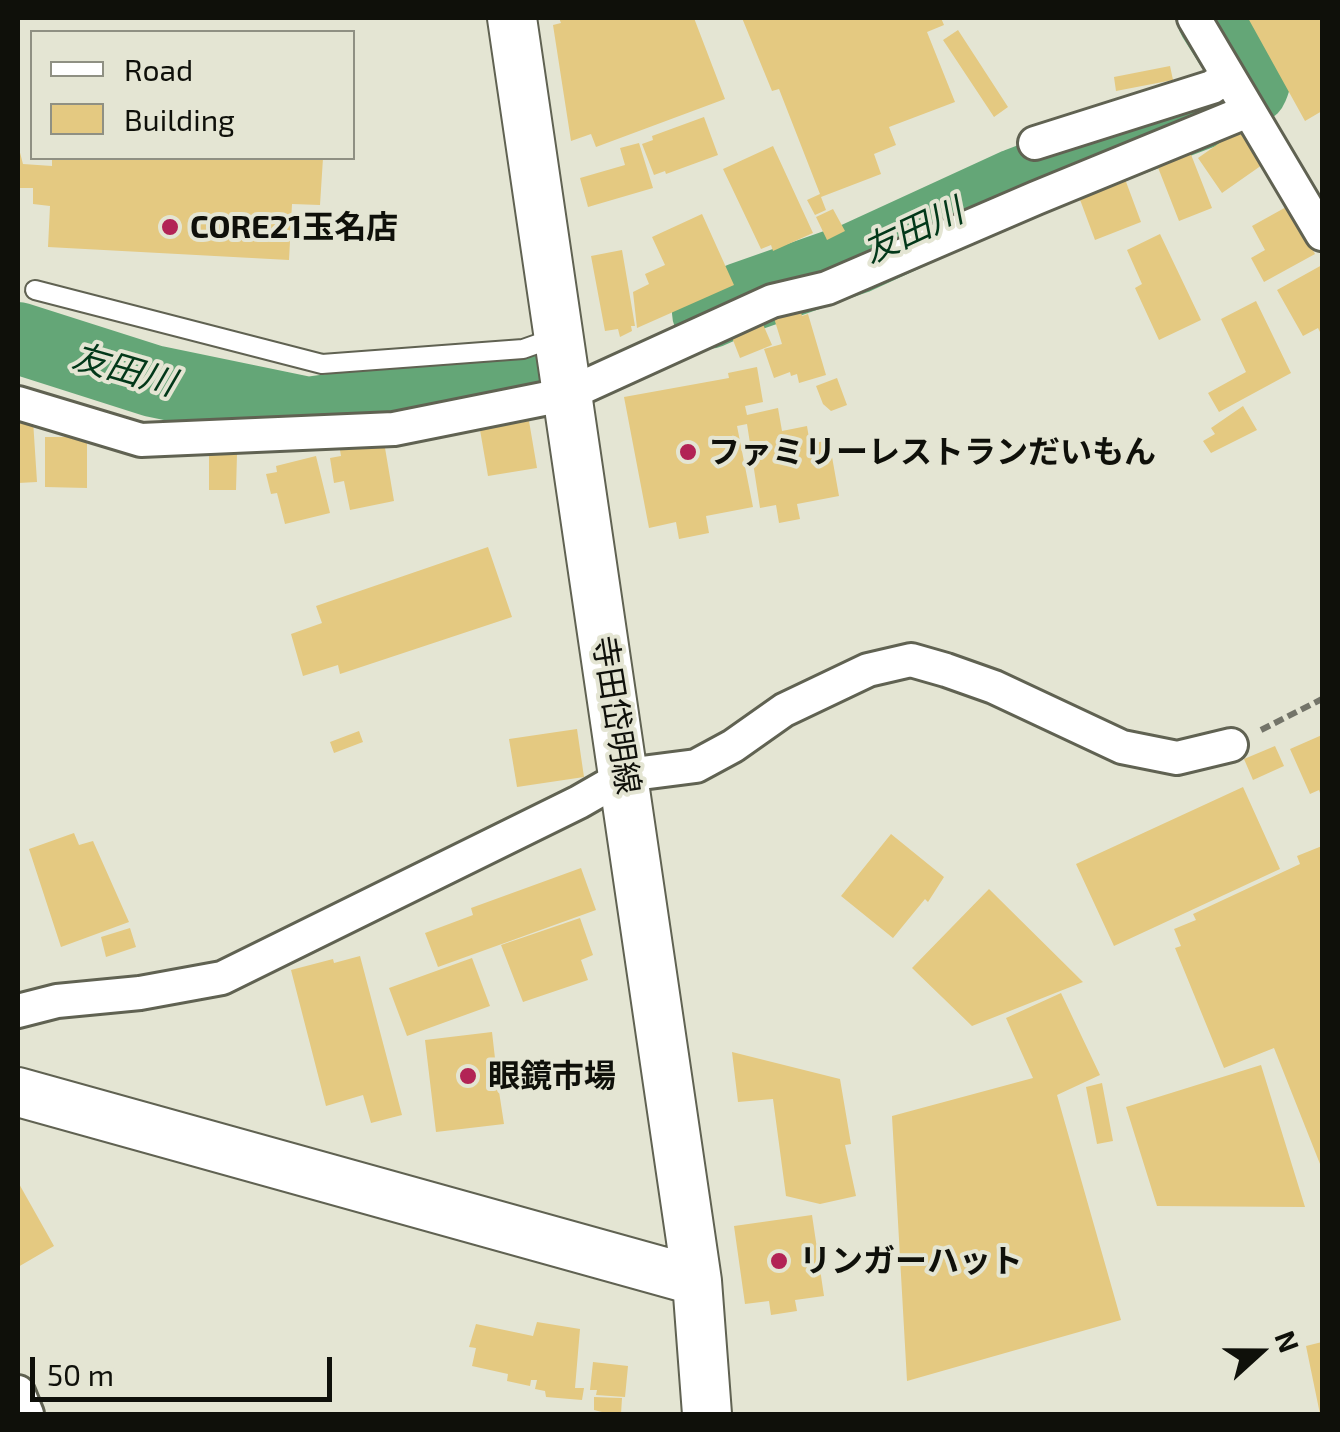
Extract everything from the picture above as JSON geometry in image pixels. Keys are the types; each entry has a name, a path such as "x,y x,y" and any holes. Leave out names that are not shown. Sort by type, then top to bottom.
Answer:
{"main road":[{"name":"寺田岱明線","path":"512,18 626,775 697,1281 707,1414"},
{"path":"18,1092 697,1281"}],"street":[{"path":"1194,18 1322,234"},
{"path":"1035,142 1212,87 1228,76"},
{"path":"18,404 141,440 394,430 568,394 772,301 827,288 1248,111"},
{"path":"18,1011 58,1001 140,993 222,978 579,802 626,775 696,766 830,686 868,670 912,660 994,687 1122,747 1177,758 1231,744"},
{"path":"18,1392 27,1414"}],"lane":[{"path":"34,290 322,364 522,349 560,336"}],"path":[{"path":"1231,744 1322,699"}],"building":[{"path":"559,18 694,18 725,99 596,147 591,134 571,141 553,25 561,23"},
{"path":"742,18 941,18 944,25 927,32 955,102 889,127 896,145 874,154 881,174 821,197 826,210 815,215 807,200 820,194 779,89 772,91"},
{"path":"1248,18 1319,18 1322,111 1305,121"},
{"path":"958,30 1008,107 994,117 943,40"},
{"path":"1170,66 1173,80 1116,91 1114,77"},
{"path":"704,117 718,155 654,175 642,144 653,140 652,136"},
{"path":"1238,130 1262,165 1222,193 1198,158"},
{"path":"639,143 653,188 588,207 580,178 625,165 620,148"},
{"name":"CORE21玉名店","path":"18,145 23,164 52,166 52,160 323,160 320,205 292,204 289,260 48,247 50,206 33,204 33,188 18,188"},
{"path":"773,146 813,233 773,251 771,245 761,249 723,169"},
{"path":"1190,152 1212,208 1179,221 1157,165"},
{"path":"1125,179 1141,222 1095,240 1079,197"},
{"path":"1288,206 1315,254 1264,282 1251,258 1265,250 1252,226"},
{"path":"833,209 845,231 827,240 816,217"},
{"path":"702,214 734,285 637,328 633,292 649,284 645,274 665,265 652,237"},
{"path":"1160,234 1201,320 1159,340 1135,288 1142,284 1127,250"},
{"path":"622,250 635,326 620,337 618,329 605,331 591,256"},
{"path":"1322,265 1322,336 1318,328 1303,336 1277,290"},
{"path":"1256,301 1291,373 1219,412 1208,393 1246,372 1221,319"},
{"path":"800,309 802,316 808,314 826,375 799,383 797,374 791,376 790,372 774,378 764,349 782,344 774,318"},
{"path":"762,322 772,345 740,358 731,335"},
{"name":"ファミリーレストランだいもん","path":"757,367 763,402 745,406 747,415 778,408 782,431 807,426 810,444 829,440 839,496 797,504 800,519 779,523 776,505 760,508 747,424 737,426 753,507 706,516 709,533 679,539 676,522 649,528 624,397 729,378 728,373"},
{"path":"837,378 847,405 831,411 823,404 816,386"},
{"path":"1243,406 1257,430 1211,453 1203,441 1215,434 1211,428"},
{"path":"18,420 33,420 37,482 18,483"},
{"path":"529,421 537,468 488,476 480,430"},
{"path":"45,437 87,437 87,488 45,487"},
{"path":"384,442 394,501 350,510 344,481 334,483 330,458 341,456 340,450"},
{"path":"209,454 237,454 236,490 209,490"},
{"path":"316,456 330,513 285,524 277,493 271,494 266,474 277,472 276,466"},
{"path":"488,547 512,617 340,674 338,665 303,676 291,634 322,623 316,606"},
{"path":"577,729 584,777 517,787 509,739"},
{"path":"359,731 363,742 334,753 330,742"},
{"path":"1322,735 1322,799 1319,790 1310,794 1290,749"},
{"path":"1275,746 1284,766 1253,780 1244,759"},
{"path":"1243,787 1280,869 1114,946 1076,864"},
{"path":"74,833 79,845 93,841 129,922 61,947 29,849"},
{"path":"891,834 944,877 928,902 925,899 893,938 841,896"},
{"path":"1322,846 1322,1169 1274,1048 1224,1068 1175,948 1181,946 1174,929 1196,920 1193,914 1300,864 1297,856"},
{"path":"581,868 596,910 438,967 425,933 473,915 471,908"},
{"path":"989,889 1083,982 972,1026 912,968"},
{"path":"580,918 593,955 581,960 588,980 523,1002 501,945"},
{"path":"130,928 136,947 106,957 101,937"},
{"path":"360,956 402,1115 371,1123 363,1095 326,1106 291,970"},
{"path":"472,958 490,1006 407,1036 389,988"},
{"path":"1061,993 1100,1075 1057,1095 1121,1320 907,1381 892,1116 1033,1078 1006,1018"},
{"name":"眼鏡市場","path":"492,1032 496,1067 505,1066 507,1084 498,1085 504,1124 436,1132 425,1040"},
{"path":"732,1052 840,1079 851,1144 845,1145 856,1196 820,1204 786,1196 773,1099 738,1102"},
{"path":"1261,1065 1305,1207 1157,1206 1126,1107"},
{"path":"1102,1083 1113,1141 1097,1144 1086,1087"},
{"path":"18,1182 54,1246 18,1267"},
{"name":"リンガーハット","path":"812,1215 824,1296 795,1300 797,1311 771,1315 769,1301 745,1304 734,1226"},
{"path":"537,1322 580,1329 575,1388 584,1388 582,1400 546,1397 545,1391 535,1389 537,1380 531,1380 530,1386 507,1381 508,1374 472,1366 476,1348 469,1347 476,1324 533,1336"},
{"path":"1322,1342 1322,1414 1320,1414 1306,1346"},
{"path":"593,1362 628,1366 625,1397 596,1395 597,1390 590,1390"},
{"path":"594,1397 622,1398 621,1414 594,1410"}],"waterway":[{"name":"友田川","path":"1213,18 1254,83 1252,88"},
{"name":"友田川","path":"708,313 856,258 1017,184 1228,103"},
{"name":"友田川","path":"18,338 153,381 308,413 527,383"}],"place":[{"name":"CORE21玉名店","path":"170,227"},
{"name":"ファミリーレストランだいもん","path":"688,452"},
{"name":"眼鏡市場","path":"468,1076"},
{"name":"リンガーハット","path":"779,1261"}]}
